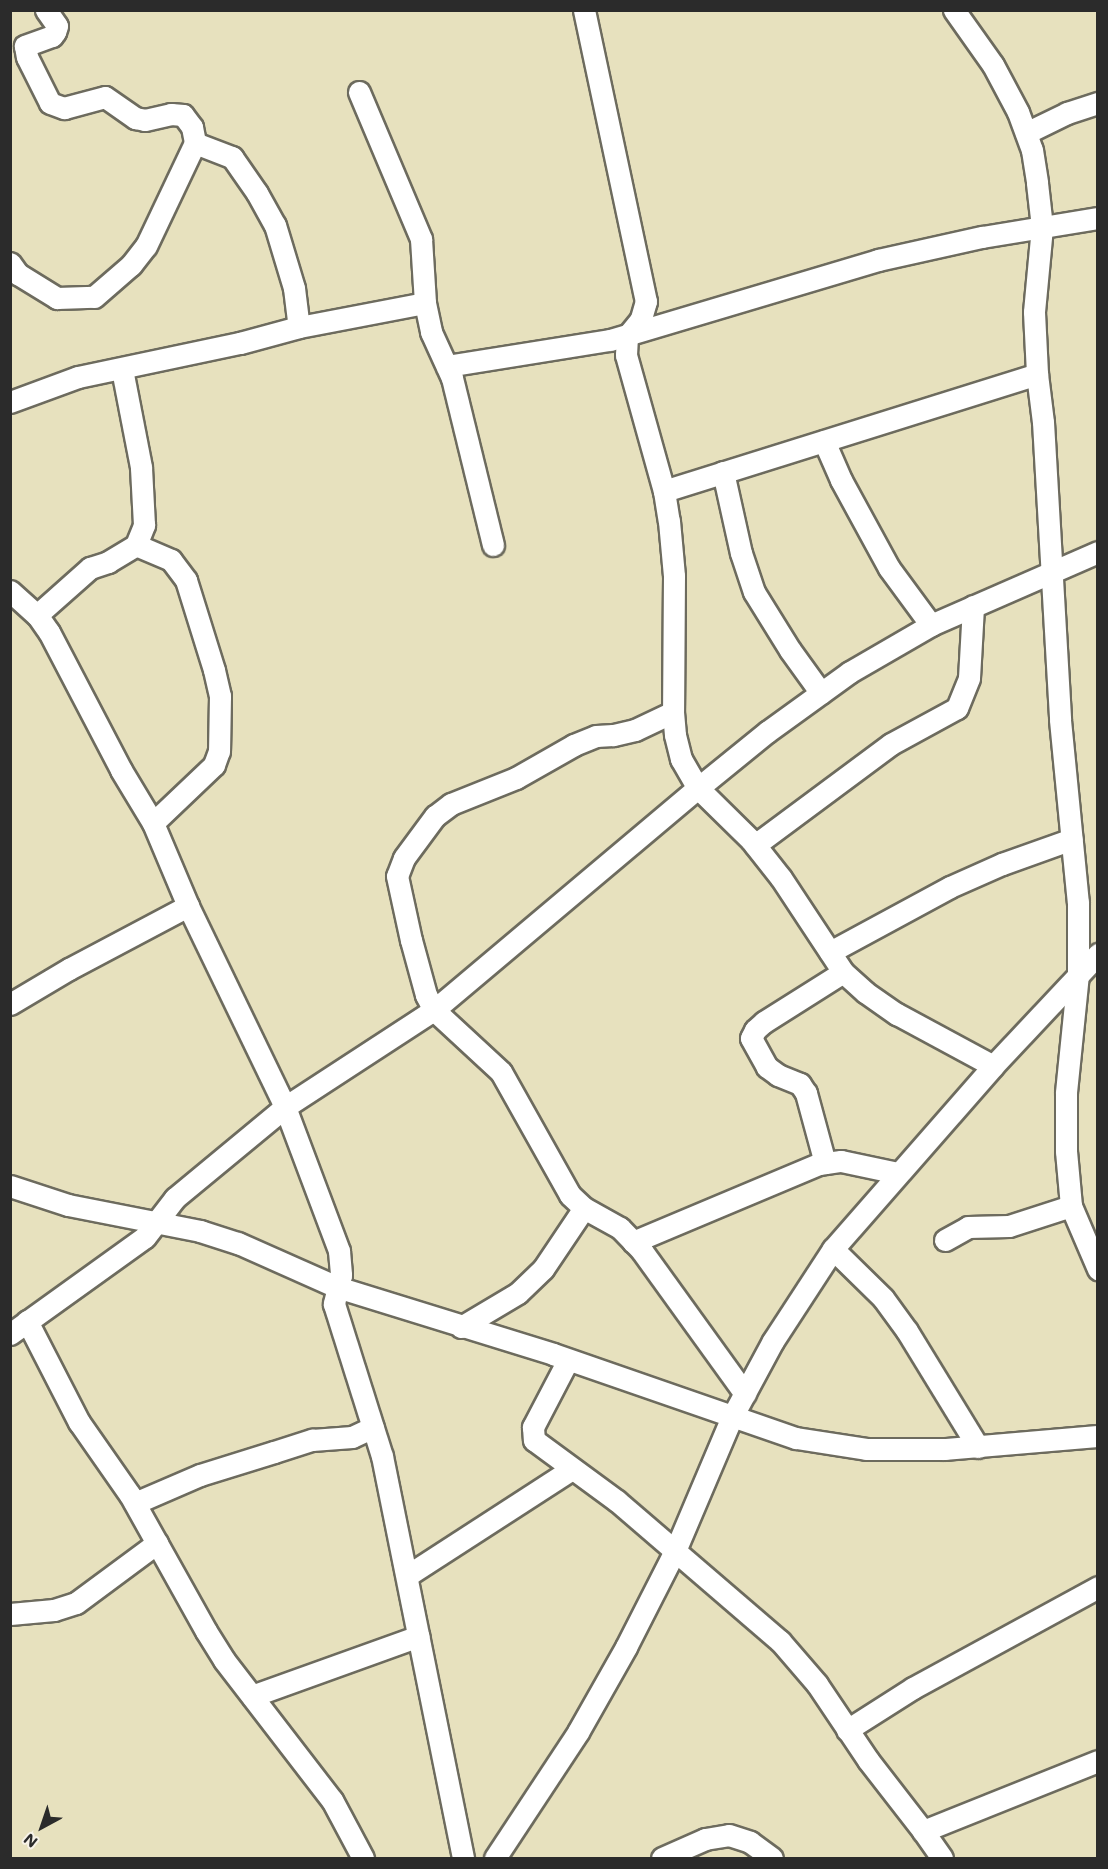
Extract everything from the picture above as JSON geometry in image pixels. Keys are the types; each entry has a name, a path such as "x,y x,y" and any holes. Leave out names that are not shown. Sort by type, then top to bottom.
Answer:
{"street":[{"path":"10,262 18,274 57,298 94,297 131,265 146,246 195,143 192,127 183,115 171,114 145,120 135,118 105,97 64,108 56,108 50,103 27,57 18,49 52,36 55,32 57,26 46,10"},
{"path":"584,10 646,301 641,319 627,336 626,355 664,490 674,576 673,712 675,735 681,759 698,788 755,845 781,878 843,972 865,992 897,1014 993,1066"},
{"path":"954,10 993,65 1026,133 1034,161 1041,228 1034,312 1037,374 1043,422 1060,720 1078,902 1078,974 1066,1093 1066,1151 1071,1206 1098,1269"},
{"path":"359,92 415,219 423,249 425,303 431,332 447,366 462,414 493,545"},
{"path":"1026,133 1067,113 1098,103"},
{"path":"195,143 232,157 257,193 274,225 285,257 294,288 299,327"},
{"path":"447,366 627,336 878,260 982,237 1098,218"},
{"path":"10,402 78,378 299,327 425,303"},
{"path":"37,615 90,567 108,562 136,545 144,525 143,489 136,432 123,369"},
{"path":"664,490 1037,374"},
{"path":"824,441 841,480 889,568 931,624"},
{"path":"723,472 741,553 754,592 784,641 821,693"},
{"path":"136,545 171,560 186,580 220,696 219,752 214,765 153,823"},
{"path":"363,1858 332,1800 252,1696 206,1631 135,1503 79,1422 19,1328 135,1245 156,1224 175,1198 285,1107 434,1010 698,788 850,672 931,624 1098,552"},
{"path":"10,591 37,615 121,770 153,823 188,906 285,1107 339,1251 342,1262 334,1296 336,1313 382,1456 408,1575 463,1858"},
{"path":"755,845 891,744 957,708 969,678 973,606"},
{"path":"673,712 634,730 596,736 573,745 516,778 451,804 435,816 404,858 397,876 426,995 434,1010 501,1072 570,1195 584,1208 620,1228 633,1242 746,1394"},
{"path":"830,952 950,887 1002,864 1072,840"},
{"path":"10,1004 69,969 188,906"},
{"path":"495,1858 578,1732 626,1647 675,1551 732,1417 773,1341 833,1249 993,1066 1098,954"},
{"path":"825,1163 806,1093 800,1084 778,1075 767,1067 751,1038 755,1030 764,1022 843,972"},
{"path":"633,1242 825,1163 841,1161 898,1173"},
{"path":"10,1186 68,1205 200,1231 238,1243 337,1287 568,1360 796,1438 866,1449 978,1447 1098,1436"},
{"path":"945,1240 969,1227 1009,1226 1071,1206"},
{"path":"461,1327 518,1293 535,1277 584,1208"},
{"path":"833,1249 883,1298 907,1331 978,1447"},
{"path":"568,1360 535,1421 532,1434 542,1447 617,1501 780,1641 817,1684 847,1730 942,1858"},
{"path":"135,1503 200,1475 312,1440 352,1437 373,1427"},
{"path":"408,1575 572,1469"},
{"path":"10,1614 54,1610 76,1603 157,1543"},
{"path":"847,1730 913,1688 1098,1587"},
{"path":"252,1696 419,1636"},
{"path":"923,1831 1098,1761"},
{"path":"662,1858 705,1839 729,1835 750,1842 772,1858"}]}
